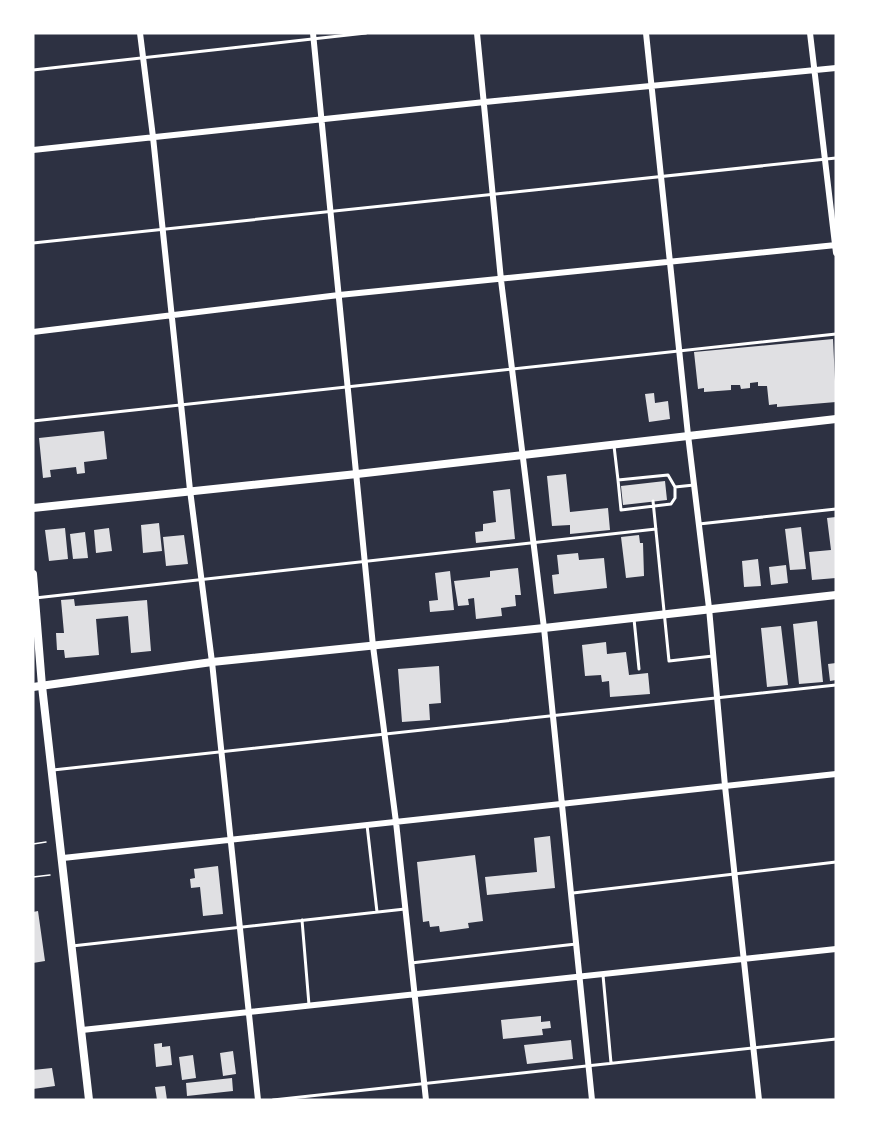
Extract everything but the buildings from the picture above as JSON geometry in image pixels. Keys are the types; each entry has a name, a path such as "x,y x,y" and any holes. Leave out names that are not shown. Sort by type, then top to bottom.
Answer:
{"main road":[{"path":"33,508 357,474 836,419"},
{"path":"38,686 212,662 836,595"}],"street":[{"path":"140,33 190,490 212,662 258,1100"},
{"path":"477,33 501,280 544,628 592,1100"},
{"path":"646,33 688,435 709,608 725,786 759,1100"},
{"path":"810,33 836,253"},
{"path":"313,36 373,646 396,822 426,1100"},
{"path":"33,150 485,102 836,68"},
{"path":"33,332 339,295 836,245"},
{"path":"33,574 38,686 63,858 89,1100"},
{"path":"63,858 836,774"},
{"path":"82,1030 836,949"}],"lane":[{"path":"33,70 313,36 366,33"},
{"path":"33,243 836,158"},
{"path":"33,421 836,334"},
{"path":"614,443 621,510 637,506 671,504 675,498 675,487 668,475 618,480"},
{"path":"651,477 651,482"},
{"path":"634,478 635,484"},
{"path":"675,487 694,485"},
{"path":"654,504 669,661 713,656"},
{"path":"699,524 836,509"},
{"path":"34,598 656,529"},
{"path":"633,617 639,669"},
{"path":"52,771 836,685"},
{"path":"367,825 377,912"},
{"path":"570,893 836,862"},
{"path":"72,946 406,909"},
{"path":"302,920 309,1006"},
{"path":"411,963 576,944"},
{"path":"603,975 611,1063"},
{"path":"273,1100 836,1039"}],"path":[{"path":"33,844 46,842"},
{"path":"33,876 50,875"}]}
